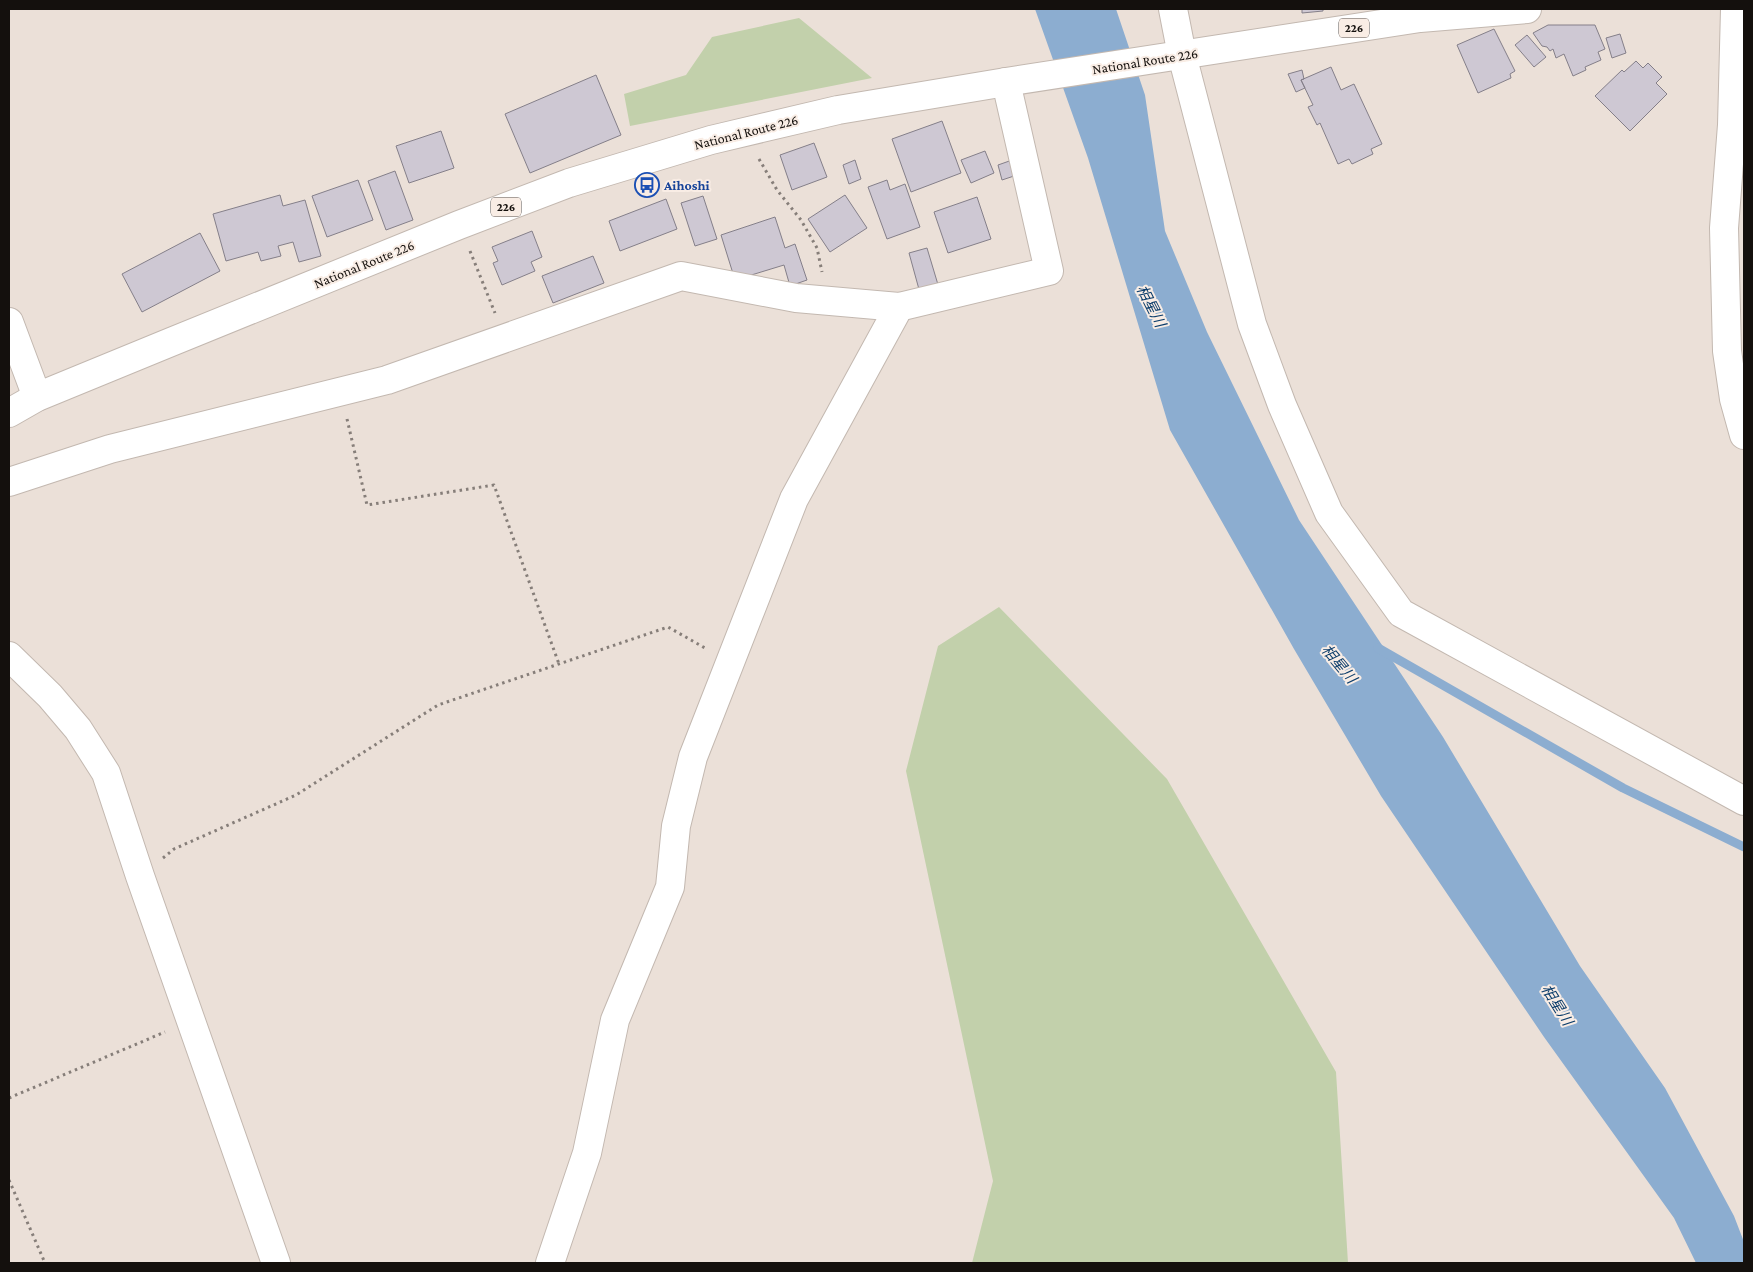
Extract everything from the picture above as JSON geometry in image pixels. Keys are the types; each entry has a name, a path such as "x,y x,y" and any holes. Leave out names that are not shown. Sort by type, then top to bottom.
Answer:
{"main road":[{"path":"1173,9 1174,56 1252,324 1282,405 1329,513 1401,612 1744,801"},
{"name":"National Route 226","path":"9,413 37,397 459,225 569,183 711,140 838,110 1430,13 1527,9"},
{"path":"1735,9 1732,125 1724,228 1727,351 1734,399 1744,435"},
{"path":"9,482 110,449 387,380 681,276 796,298 899,307 1049,271 1016,81"},
{"path":"550,1263 588,1153 615,1020 670,887 676,826 692,757 794,499 899,307"},
{"path":"9,322 37,397"},
{"path":"9,656 50,696 78,729 106,773 140,876 276,1263"}],"path":[{"path":"744,132 777,190 800,220 817,248 829,301"},
{"path":"459,225 506,338"},
{"path":"341,392 367,505 494,485 559,664"},
{"path":"140,876 174,849 296,795 438,705 668,627 730,662"},
{"path":"9,1098 192,1021"},
{"path":"9,1180 46,1263"}],"green space":[{"path":"799,18 872,78 630,126 624,94 686,75 712,37"},
{"path":"999,607 1167,779 1336,1072 1348,1263 972,1263 993,1181 906,771 938,646"}],"water":[{"name":"相星川","path":"1035,9 1116,9 1145,95 1165,231 1207,332 1299,520 1443,737 1580,966 1665,1088 1734,1216 1744,1242 1744,1263 1696,1263 1674,1218 1544,1037 1381,796 1294,649 1170,430 1088,158"}],"building":[{"path":"1302,9 1323,9 1323,11 1302,13"},
{"path":"1548,25 1595,25 1605,49 1598,52 1601,60 1585,67 1586,70 1573,76 1564,54 1556,58 1553,49 1550,51 1547,47 1542,46 1533,33"},
{"path":"1494,29 1515,71 1510,74 1511,78 1478,93 1457,45"},
{"path":"1620,34 1626,53 1612,58 1606,38"},
{"path":"1527,35 1546,57 1534,67 1515,45"},
{"path":"1636,61 1643,68 1648,63 1662,77 1656,83 1667,94 1630,131 1595,96 1622,70 1624,72"},
{"path":"1331,67 1341,90 1354,84 1382,144 1371,149 1373,154 1352,164 1349,159 1338,164 1320,123 1317,125 1308,107 1313,105 1301,80"},
{"path":"1302,70 1304,79 1301,80 1305,88 1296,92 1288,74"},
{"path":"596,75 621,135 530,173 505,114"},
{"path":"942,121 961,173 911,192 892,139"},
{"path":"441,131 454,168 409,183 396,146"},
{"path":"814,143 827,177 792,190 780,155"},
{"path":"985,151 994,173 971,183 961,160"},
{"path":"1015,159 1020,174 1002,180 998,165"},
{"path":"855,160 861,179 849,184 843,165"},
{"path":"395,171 413,220 386,230 368,181"},
{"path":"358,180 373,220 327,237 312,196"},
{"path":"887,180 890,190 905,184 920,227 887,239 868,187"},
{"path":"280,195 283,206 305,200 321,256 299,262 293,242 278,246 281,256 261,261 258,252 226,261 213,214"},
{"path":"845,195 867,228 830,252 808,219"},
{"path":"703,196 717,239 695,246 681,203"},
{"path":"977,197 991,239 948,253 934,212"},
{"path":"666,199 677,229 620,251 609,221"},
{"path":"775,217 785,248 795,244 807,280 790,286 784,265 735,280 721,235"},
{"path":"532,231 542,257 531,262 535,271 502,285 493,263 498,261 492,247"},
{"path":"200,233 220,271 142,312 122,274"},
{"path":"927,248 939,288 920,293 909,253"},
{"path":"593,256 604,283 553,303 542,276"}],"waterway":[{"path":"1378,648 1623,788 1744,847"}],"place":[{"name":"Aihoshi","path":"647,185"}]}
